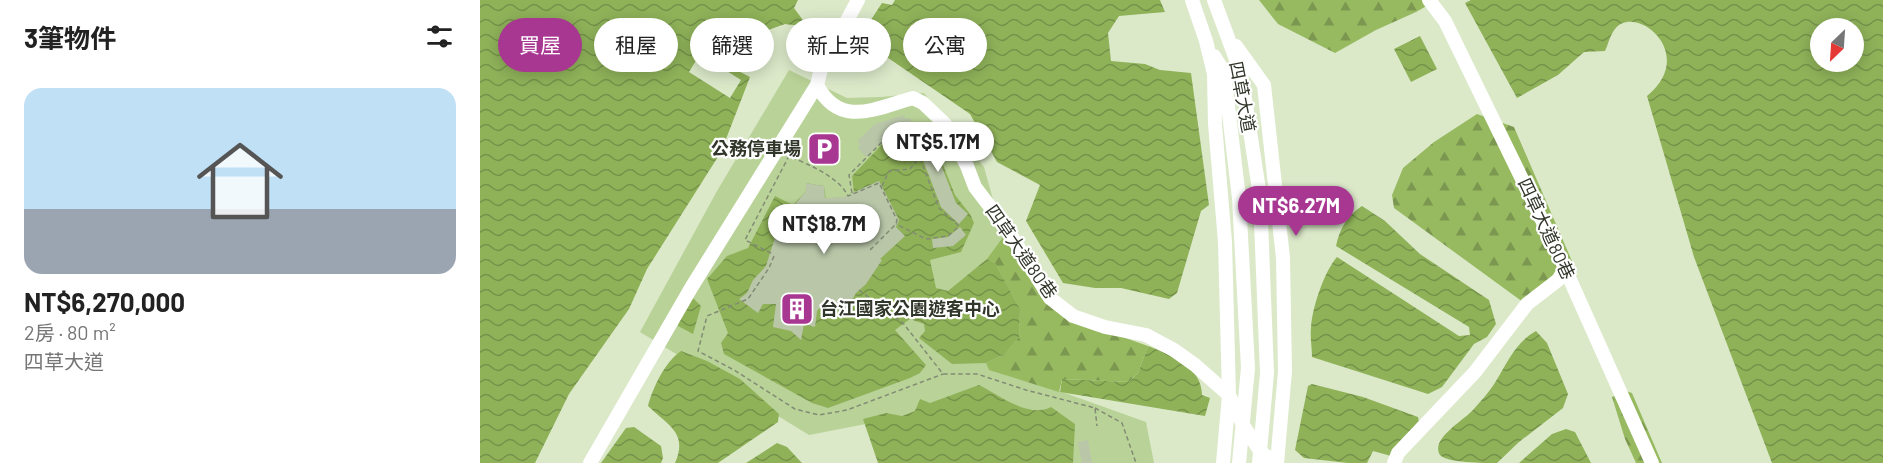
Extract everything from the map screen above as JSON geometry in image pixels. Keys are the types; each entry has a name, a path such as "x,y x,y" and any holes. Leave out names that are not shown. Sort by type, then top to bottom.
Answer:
{"street":[{"path":"591,463 691,288 817,86 821,69 858,0"},
{"path":"1192,0 1206,41"},
{"path":"1214,0 1226,32"},
{"name":"四草大道80巷","path":"1429,0 1445,21 1470,70 1565,269 1652,463"},
{"name":"四草大道","path":"1226,32 1241,73 1260,196 1268,373 1259,457"},
{"name":"四草大道","path":"1226,32 1264,85 1272,148 1283,258 1286,371 1276,463"},
{"name":"四草大道","path":"1206,41 1214,74 1215,124 1225,242 1229,395 1222,463"},
{"name":"四草大道","path":"1206,41 1224,72 1239,198 1248,368 1239,463"},
{"name":"四草大道80巷","path":"817,86 823,97 834,107 850,113 868,111 913,98 924,103 945,124 968,166 975,187 1007,229 1050,298 1073,316 1105,327 1146,335 1174,350 1195,365 1229,395 1259,457 1276,463"},
{"path":"1394,463 1398,453 1475,372 1527,304 1558,280 1565,269"}],"path":[{"path":"853,194 849,175 887,137 912,130 939,208 959,226 948,236 926,239 896,224"},
{"path":"771,253 745,240 789,156 814,168 843,187 848,196 879,183 897,220 896,224 870,250"},
{"path":"881,188 889,171 910,169 920,158"},
{"path":"774,256 769,268 748,298 707,316 698,351 734,370 795,409 819,415 846,410 943,374 977,374 1026,390 1095,408 1122,423 1136,463"},
{"path":"859,290 903,323 943,374"},
{"path":"1095,408 1097,426"}],"shaded area":[{"path":"788,72 793,72 847,98 924,93 984,167 1028,326 1012,374 1146,422 1154,463 924,463 871,423 809,435 640,332 717,191"}],"green space":[{"path":"1259,0 1437,0 1335,53 1278,24"},
{"path":"1477,114 1514,127 1575,268 1543,292 1531,308 1394,208 1392,195 1403,168 1434,142"},
{"path":"1006,233 1072,319 1148,346 1138,373 1129,382 1062,379 1059,392 989,370 986,363 1006,353 1019,337 1020,309 995,263 987,259"},
{"path":"1626,391 1632,393 1662,463 1636,463 1625,439 1612,397"}],"water":[{"path":"480,0 798,0 794,8 801,18 786,18 786,24 774,28 774,18 690,18 690,72 740,72 750,77 721,152 647,269 629,309 569,394 535,463 480,463"},
{"path":"895,0 1160,0 1165,12 1119,16 1108,33 1111,61 1145,64 1160,70 1191,73 1209,205 1201,211 1177,293 1169,299 1121,288 1095,288 1063,283 1026,221 1040,185 997,162 970,114 909,72 987,72 987,18 903,18 903,68 891,60 891,18 872,18 882,3 892,5"},
{"path":"1471,0 1883,0 1883,463 1772,463 1694,257 1647,96 1661,80 1667,64 1665,49 1648,27 1636,22 1624,23 1613,31 1605,51 1584,52 1558,75 1517,98 1465,3"},
{"path":"1420,36 1437,69 1411,82 1394,49"},
{"path":"915,131 937,150 955,195 974,223 961,252 930,260 936,288 948,291 987,259 995,263 1020,309 1019,337 1006,353 986,363 952,364 919,338 925,331 924,324 910,319 895,330 926,365 920,373 828,408 812,403 724,354 721,343 728,333 707,279 727,256 748,248 775,196 793,205 806,191 806,183 824,186 827,207 830,209 832,198 845,197 854,192 852,176 888,138"},
{"path":"1362,206 1385,221 1420,254 1489,300 1496,324 1487,337 1474,344 1442,387 1428,394 1312,357 1311,332 1314,311 1323,281 1337,257 1459,336 1470,335 1469,327 1336,246 1345,223"},
{"path":"692,297 701,306 693,334 678,326 679,315"},
{"path":"1536,331 1547,343 1568,394 1563,408 1519,442 1497,463 1475,463 1444,458 1438,449 1443,437 1479,403 1494,385 1517,347"},
{"path":"1148,346 1184,363 1197,377 1202,395 1210,398 1205,416 1060,392 1062,379 1129,382 1138,373"},
{"path":"681,351 707,361 740,379 779,414 778,422 718,463 675,463 678,453 678,437 669,425 648,406 660,376"},
{"path":"1312,384 1363,397 1418,417 1419,422 1391,456 1373,451 1367,463 1304,458 1295,450 1308,386"},
{"path":"979,385 1024,408 1042,410 1051,407 1075,424 1073,463 878,463 863,419 886,413 902,416 915,411 920,399 930,403"},
{"path":"634,427 661,446 663,458 661,463 601,463 626,428"},
{"path":"1566,429 1575,432 1591,463 1519,463 1552,434"},
{"path":"777,443 787,447 802,463 746,463"}],"pier":[{"path":"689,72 728,72 741,80 730,98"}],"building":[{"path":"904,115 905,119 910,118 913,128 888,135 866,157 858,148 860,145 857,141 875,124"},
{"path":"931,125 936,152 956,203 968,214 959,224 941,207 918,147 914,128"},
{"path":"879,181 899,220 896,227 905,236 880,259 882,260 866,284 856,293 845,313 824,303 817,311 815,327 804,324 801,340 791,331 773,327 776,304 763,304 758,313 739,299 747,293 753,280 766,266 778,228 806,191 806,183 824,186 825,198 843,197"},
{"path":"960,227 966,235 953,246 933,248 932,239 948,237"},
{"path":"1088,440 1092,463 1082,463 1078,442"}],"place":[{"name":"公務停車場","path":"824,149"},
{"name":"台江國家公園遊客中心","path":"797,309"}]}
